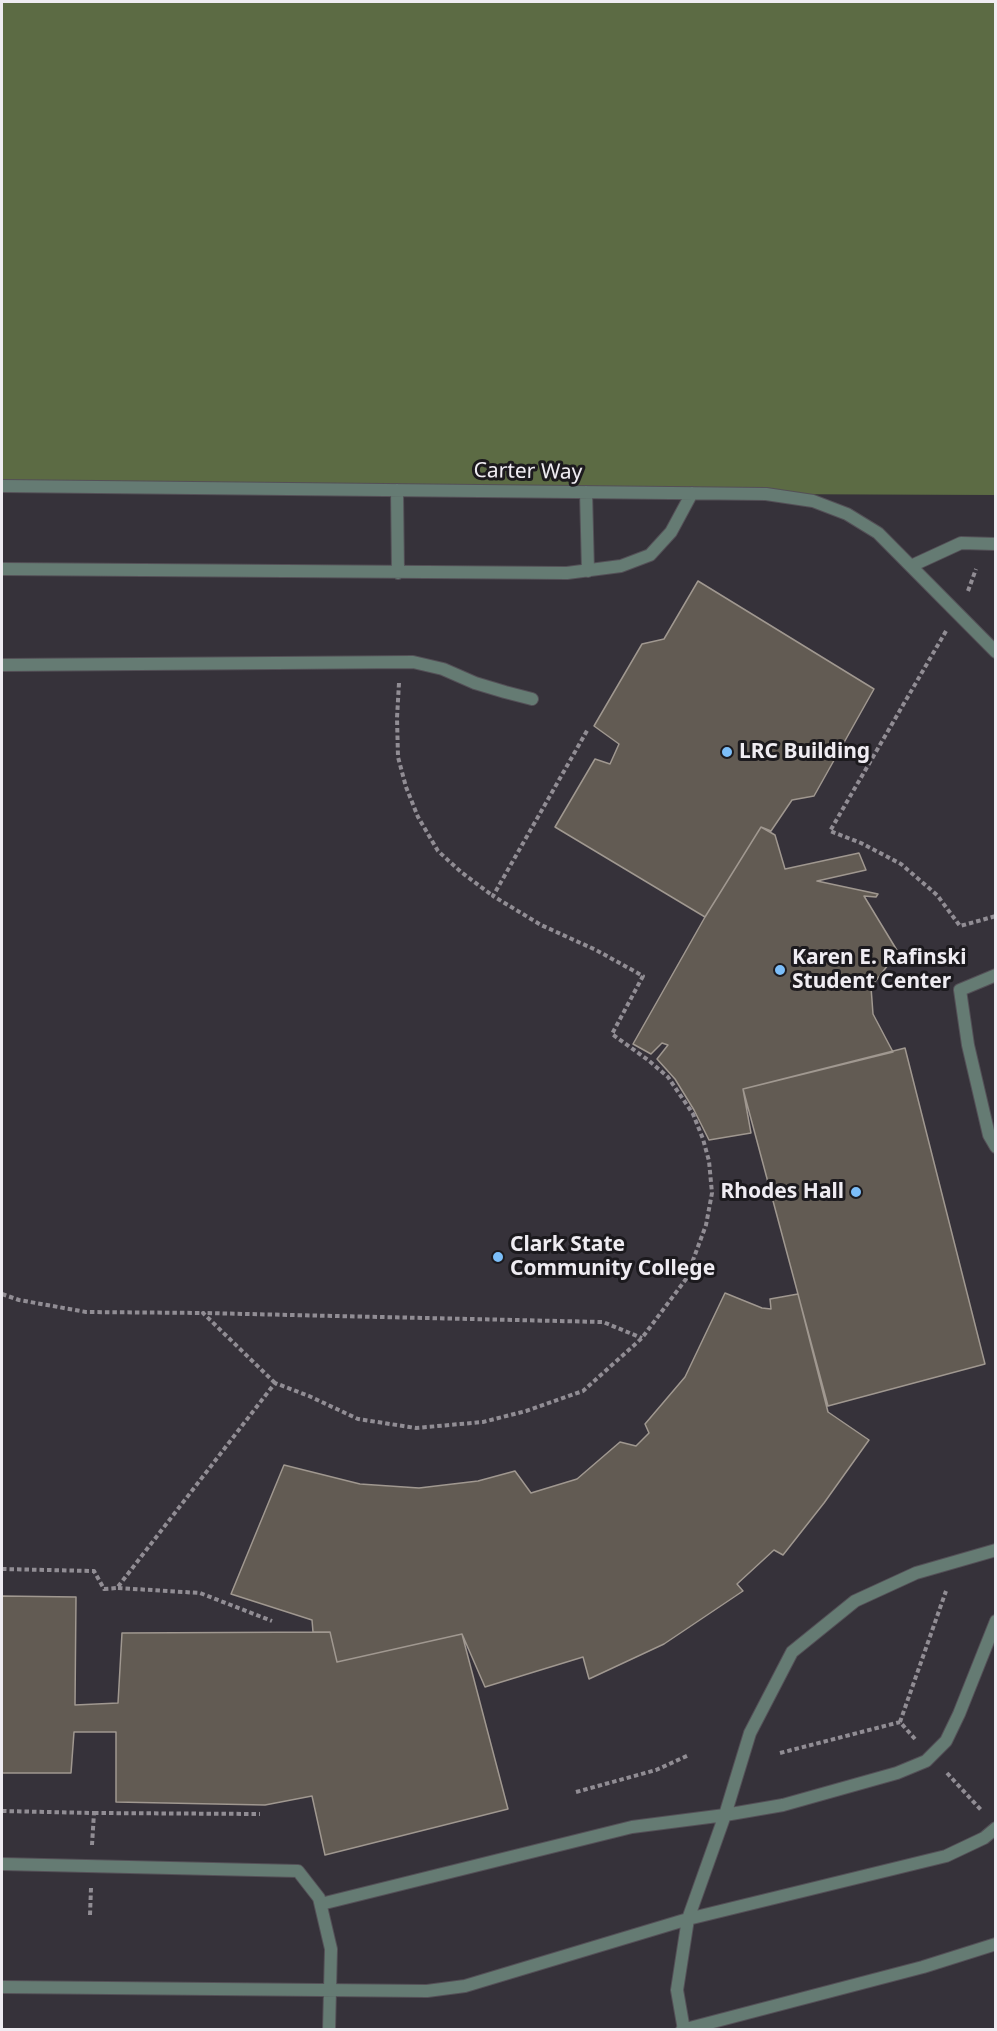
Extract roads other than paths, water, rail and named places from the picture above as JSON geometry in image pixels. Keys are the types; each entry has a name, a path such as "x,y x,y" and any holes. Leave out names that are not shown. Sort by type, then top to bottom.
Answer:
{"lane":[{"name":"Carter Way","path":"2,486 766,494 813,501 848,514 878,532 996,652"},
{"path":"397,490 398,573"},
{"path":"586,492 588,571"},
{"path":"2,569 398,573 588,571 621,566 650,555 671,532 692,493"},
{"path":"911,566 962,543 996,544"},
{"path":"2,665 413,662 443,669 475,683 532,699"},
{"path":"996,975 960,990 968,1045 989,1135 996,1147"},
{"path":"996,1550 916,1573 855,1602 792,1652 750,1733 725,1815 688,1919 677,1990 684,2029 923,1967 996,1944"},
{"path":"321,1904 632,1827 783,1805 897,1773 926,1761 946,1741 996,1621"},
{"path":"2,1987 427,1991 465,1986 688,1919 946,1856 984,1838 996,1828"},
{"path":"2,1864 298,1871 319,1898 330,1948 329,2030"}],"place":[{"name":"LRC Building","path":"727,752"},
{"name":"Karen E. Rafinski Student Center","path":"780,970"},
{"name":"Rhodes Hall","path":"856,1192"},
{"name":"Clark State Community College","path":"498,1257"}]}
